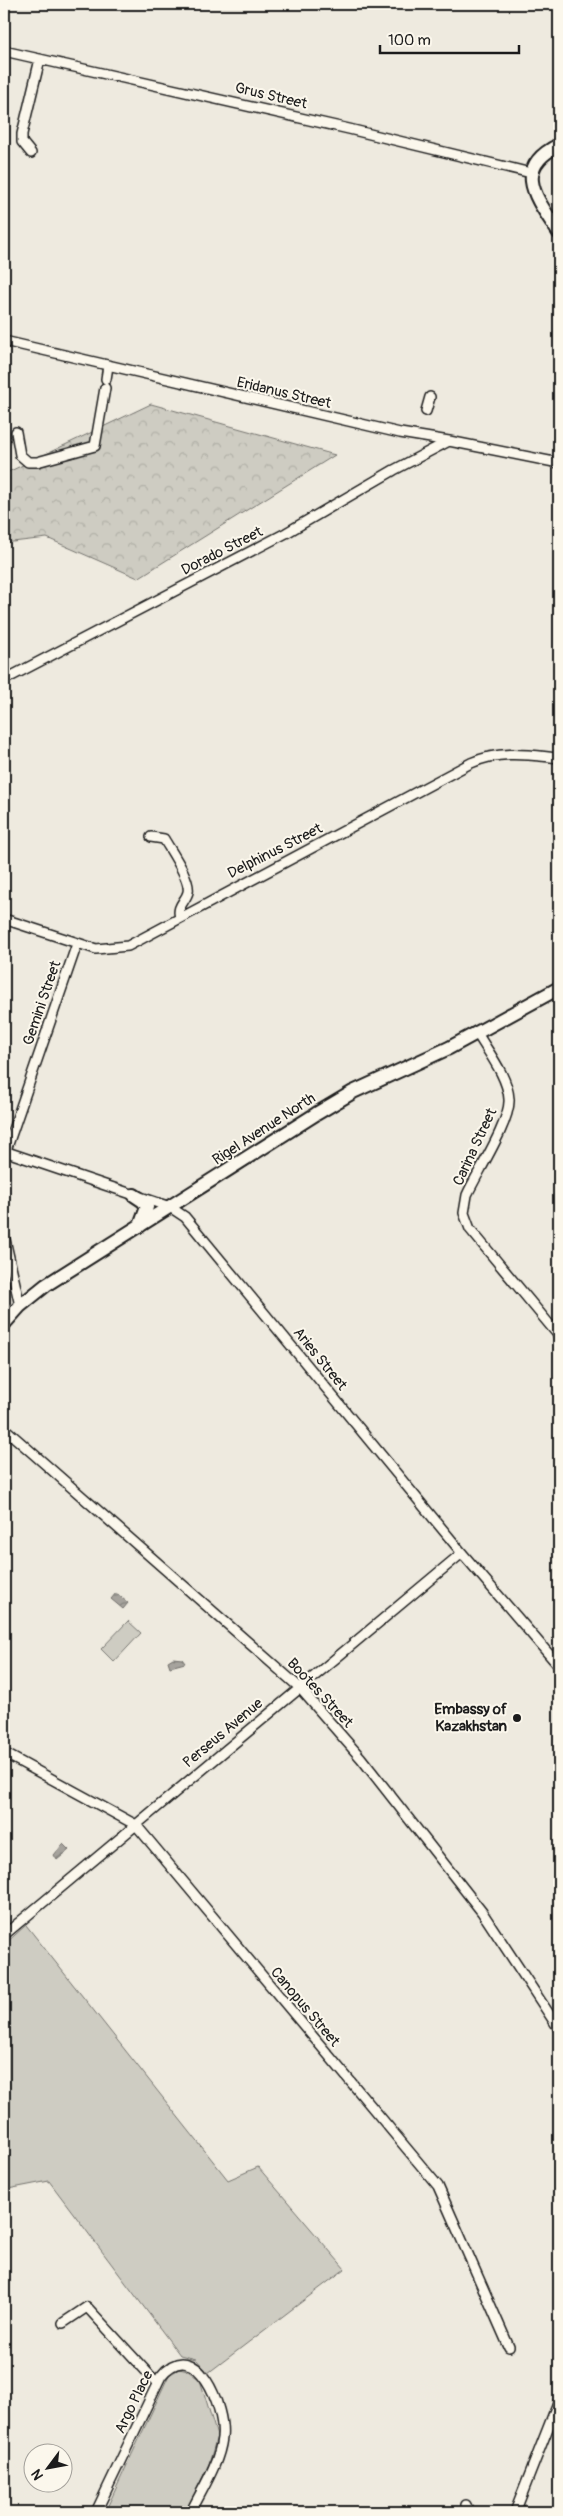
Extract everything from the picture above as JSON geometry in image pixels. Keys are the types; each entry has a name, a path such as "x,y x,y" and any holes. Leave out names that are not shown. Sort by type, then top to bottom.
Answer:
{"main road":[{"path":"559,145 544,154 531,173 533,193 559,234"},
{"name":"Rigel Avenue North","path":"4,1324 20,1306 46,1285 353,1092 477,1033 559,988"},
{"path":"134,1195 142,1199 147,1207 140,1226"}],"street":[{"name":"Grus Street","path":"4,51 349,128 531,173"},
{"path":"31,152 22,142 22,134 40,59"},
{"name":"Eridanus Street","path":"4,342 400,433 449,440 559,463"},
{"path":"16,432 20,455 28,462 37,462 93,448 96,445 108,366"},
{"path":"426,411 430,397"},
{"name":"Dorado Street","path":"4,680 286,533 449,440"},
{"name":"Delphinus Street","path":"4,919 77,944 107,950 128,946 483,758 508,753 559,758"},
{"path":"150,837 164,838 186,878 188,893 179,909 180,917"},
{"name":"Gemini Street","path":"4,1153 77,944"},
{"name":"Carina Street","path":"477,1033 504,1083 509,1099 504,1122 467,1195 464,1205 465,1220 478,1239 559,1336"},
{"name":"Aries Street","path":"4,1153 170,1207 189,1221 462,1552 559,1666"},
{"path":"4,1235 20,1306"},
{"name":"Bootes Street","path":"4,1428 196,1594 300,1687 367,1765 476,1904 559,2029"},
{"name":"Perseus Avenue","path":"4,1936 462,1552"},
{"name":"Canopus Street","path":"4,1753 136,1825 438,2186 509,2347"},
{"path":"63,2323 87,2307 157,2383"},
{"name":"Argo Place","path":"96,2512 157,2383 168,2366 176,2363 189,2363 205,2378 218,2408 223,2436 220,2448 191,2512"},
{"path":"515,2512 559,2400"}],"green space":[{"path":"151,404 335,455 138,578 47,538 4,543 4,474"},
{"path":"128,1621 141,1633 114,1662 101,1649"},
{"path":"26,1925 228,2180 258,2167 345,2269 208,2373 196,2359 180,2355 49,2181 8,2189 4,2184 4,1945"},
{"path":"179,2369 188,2371 200,2380 217,2436 209,2464 186,2512 105,2512 169,2375"}],"water":[{"path":"116,1593 128,1603 123,1609 111,1599"},
{"path":"173,1658 182,1659 185,1663 170,1667 168,1661"},
{"path":"63,1844 69,1850 57,1860 54,1855"}],"place":[{"name":"Embassy of Kazakhstan","path":"517,1718"}]}
